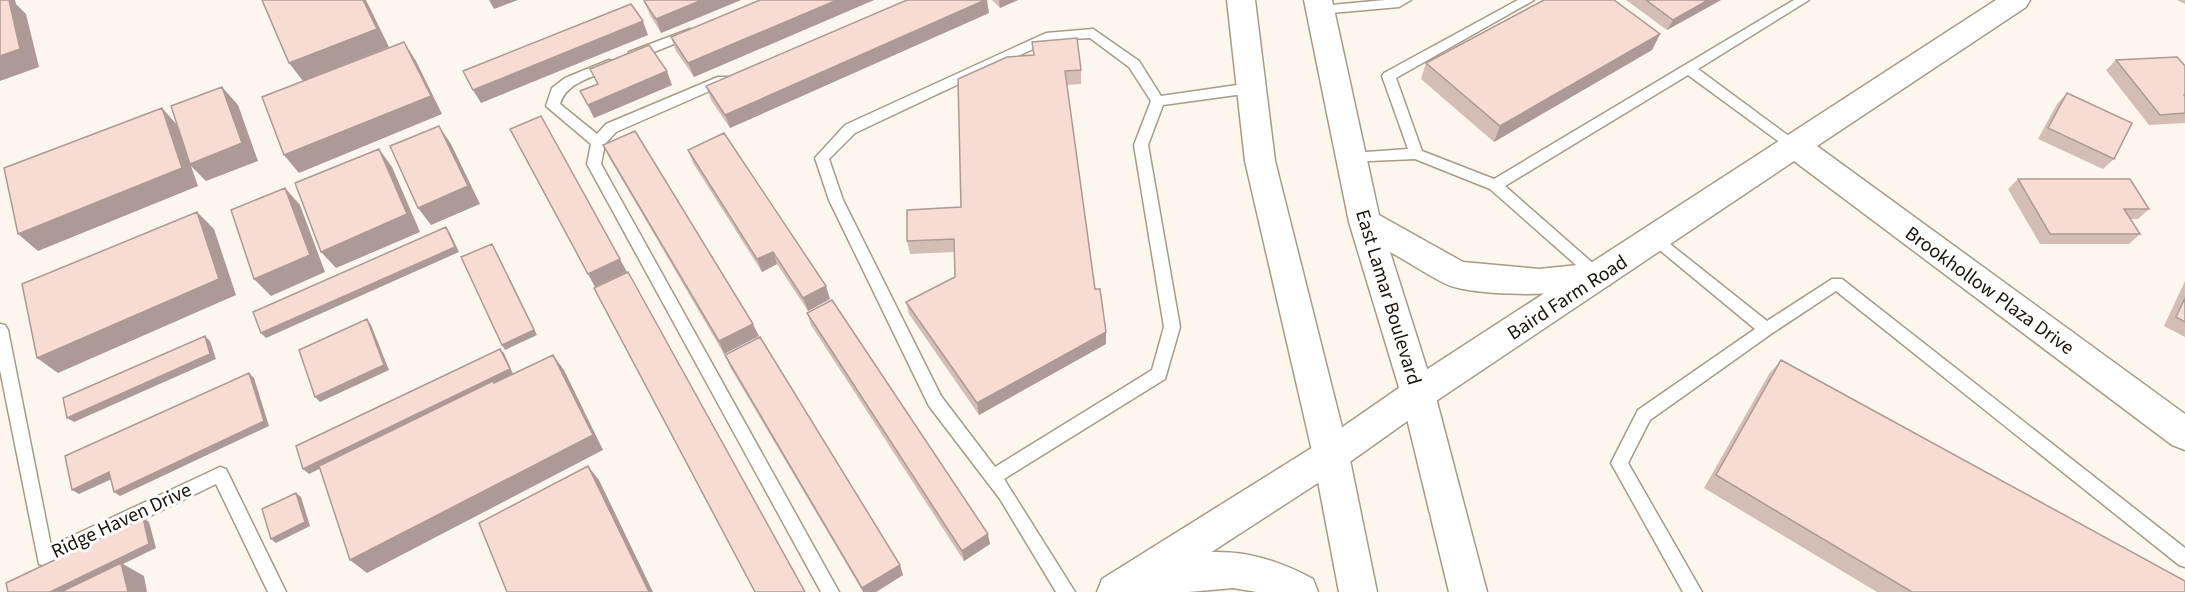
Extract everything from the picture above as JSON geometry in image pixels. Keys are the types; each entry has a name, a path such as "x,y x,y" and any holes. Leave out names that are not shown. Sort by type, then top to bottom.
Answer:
{"main road":[{"path":"1240,0 1260,161 1331,455 1358,592"},
{"name":"Baird Farm Road","path":"1116,592 1331,455 1418,394 2013,0"},
{"name":"East Lamar Boulevard","path":"1319,5 1365,222 1418,394 1468,592"},
{"name":"Brookhollow Plaza Drive","path":"1794,146 2185,434"},
{"path":"1365,222 1458,274 1539,282 1598,276"},
{"path":"1122,592 1185,572 1232,567 1284,582 1299,592"}],"lane":[{"path":"1319,5 1399,3 1405,0"},
{"path":"1416,154 1389,76 1528,0"},
{"path":"1495,185 1803,0"},
{"path":"598,142 553,106 557,91 570,81 707,26"},
{"path":"1066,592 993,477 935,401 836,200 822,159 850,129 1050,36 1093,33 1134,63 1158,101"},
{"path":"1688,69 1794,146"},
{"path":"739,73 610,128 598,142 594,164 830,592"},
{"path":"1158,101 1251,88"},
{"path":"993,477 1159,374 1172,327 1141,145 1158,101"},
{"path":"1352,158 1416,154 1495,185 1598,276"},
{"path":"1655,238 1766,329"},
{"path":"1693,592 1619,463 1644,415 1766,329 1837,283 2185,559"},
{"name":"Ridge Haven Drive","path":"0,330 45,558 219,474 278,592"}],"building":[{"path":"0,0 9,0 20,49 0,56"},
{"path":"262,0 363,0 377,29 289,63"},
{"path":"702,0 656,19 644,1"},
{"path":"760,0 837,0 688,63 671,37"},
{"path":"907,0 985,0 725,115 706,86"},
{"path":"1544,0 1614,0 1660,34 1500,126 1426,63"},
{"path":"1646,0 1708,0 1673,20"},
{"path":"631,4 643,21 473,90 463,71"},
{"path":"1077,38 1081,70 1065,71 1095,289 1100,289 1106,332 977,403 906,302 955,277 954,239 907,241 907,210 961,207 958,79 1007,57 1034,55 1032,42"},
{"path":"404,42 431,96 284,155 262,97"},
{"path":"649,45 667,71 588,105 580,91 598,84 590,69"},
{"path":"2177,57 2185,66 2185,113 2160,115 2116,60"},
{"path":"222,87 242,143 190,164 171,106"},
{"path":"2067,93 2132,123 2114,159 2048,128"},
{"path":"162,108 182,168 18,234 4,168"},
{"path":"541,116 620,259 588,274 510,129"},
{"path":"439,126 468,186 418,208 390,146"},
{"path":"635,131 753,324 719,341 603,145"},
{"path":"724,133 826,286 803,298 773,252 757,259 688,150"},
{"path":"379,149 407,214 321,252 295,183"},
{"path":"2018,179 2130,179 2149,209 2124,209 2140,234 2050,234"},
{"path":"285,188 310,255 254,279 231,210"},
{"path":"197,212 219,279 37,358 22,284"},
{"path":"446,227 455,247 261,333 253,312"},
{"path":"492,244 534,330 502,345 461,257"},
{"path":"628,272 805,592 755,592 594,288"},
{"path":"2185,298 2185,322 2176,317"},
{"path":"832,300 988,534 962,551 807,313"},
{"path":"367,319 384,365 315,397 299,350"},
{"path":"205,336 210,354 67,418 63,398"},
{"path":"760,337 900,565 862,588 725,355"},
{"path":"500,349 510,369 303,469 296,446"},
{"path":"553,355 593,435 350,560 319,466 493,381 494,383"},
{"path":"1781,360 2185,581 2185,592 1912,592 1716,475"},
{"path":"249,373 264,421 114,492 109,472 72,490 65,456"},
{"path":"588,466 649,592 507,592 479,523"},
{"path":"296,493 305,522 271,539 262,509"},
{"path":"143,518 149,544 50,592 8,592 6,583"},
{"path":"121,563 128,592 61,592"}]}
